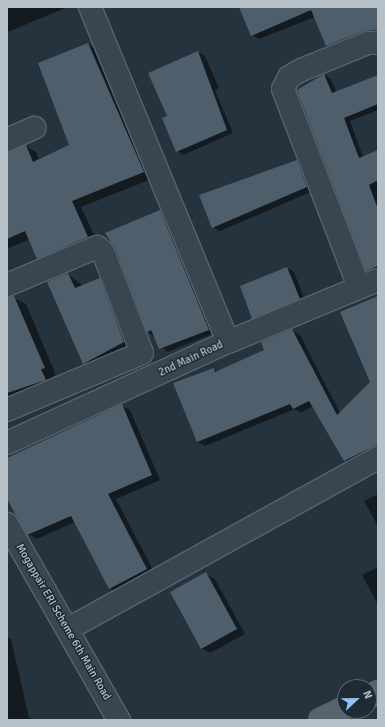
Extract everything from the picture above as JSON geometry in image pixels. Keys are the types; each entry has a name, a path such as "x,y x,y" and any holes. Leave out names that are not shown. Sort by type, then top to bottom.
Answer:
{"main road":[{"path":"320,720 337,712"}],"street":[{"path":"90,7 228,342"},
{"path":"368,283 283,89 290,77 301,70 368,43 378,43"},
{"path":"7,140 34,128"},
{"path":"7,285 97,247 103,252 142,353 7,410"},
{"name":"2nd Main Road","path":"7,443 228,342 368,283"},
{"path":"68,629 378,458"},
{"name":"Mogappair ERI Scheme 6th Main Road","path":"7,524 119,720"}],"building":[{"path":"239,7 378,7 378,30 364,31 326,46 311,10 251,36"},
{"path":"88,43 144,172 72,201 88,237 37,259 25,231 7,239 7,152 26,145 33,162 69,145 38,63"},
{"path":"198,51 227,130 176,152 162,118 167,116 148,73"},
{"path":"324,74 332,93 378,75 378,104 344,118 359,158 378,150 378,180 369,185 378,209 378,266 366,271 297,90"},
{"path":"297,160 307,187 212,228 199,195"},
{"path":"160,210 209,330 159,349 151,330 147,332 115,248 105,233"},
{"path":"287,267 300,299 252,319 240,286"},
{"path":"68,273 75,288 100,278 124,342 83,364 47,282"},
{"path":"14,296 45,368 41,369 46,380 7,393 7,297"},
{"path":"378,296 378,444 344,461 309,401 293,409 290,404 197,442 173,383 214,368 215,372 264,350 261,342 292,329 337,415 370,382 340,312"},
{"path":"122,404 152,475 108,494 147,569 109,589 71,516 27,535 7,499 7,458"},
{"path":"206,572 237,629 201,649 170,592"}]}
